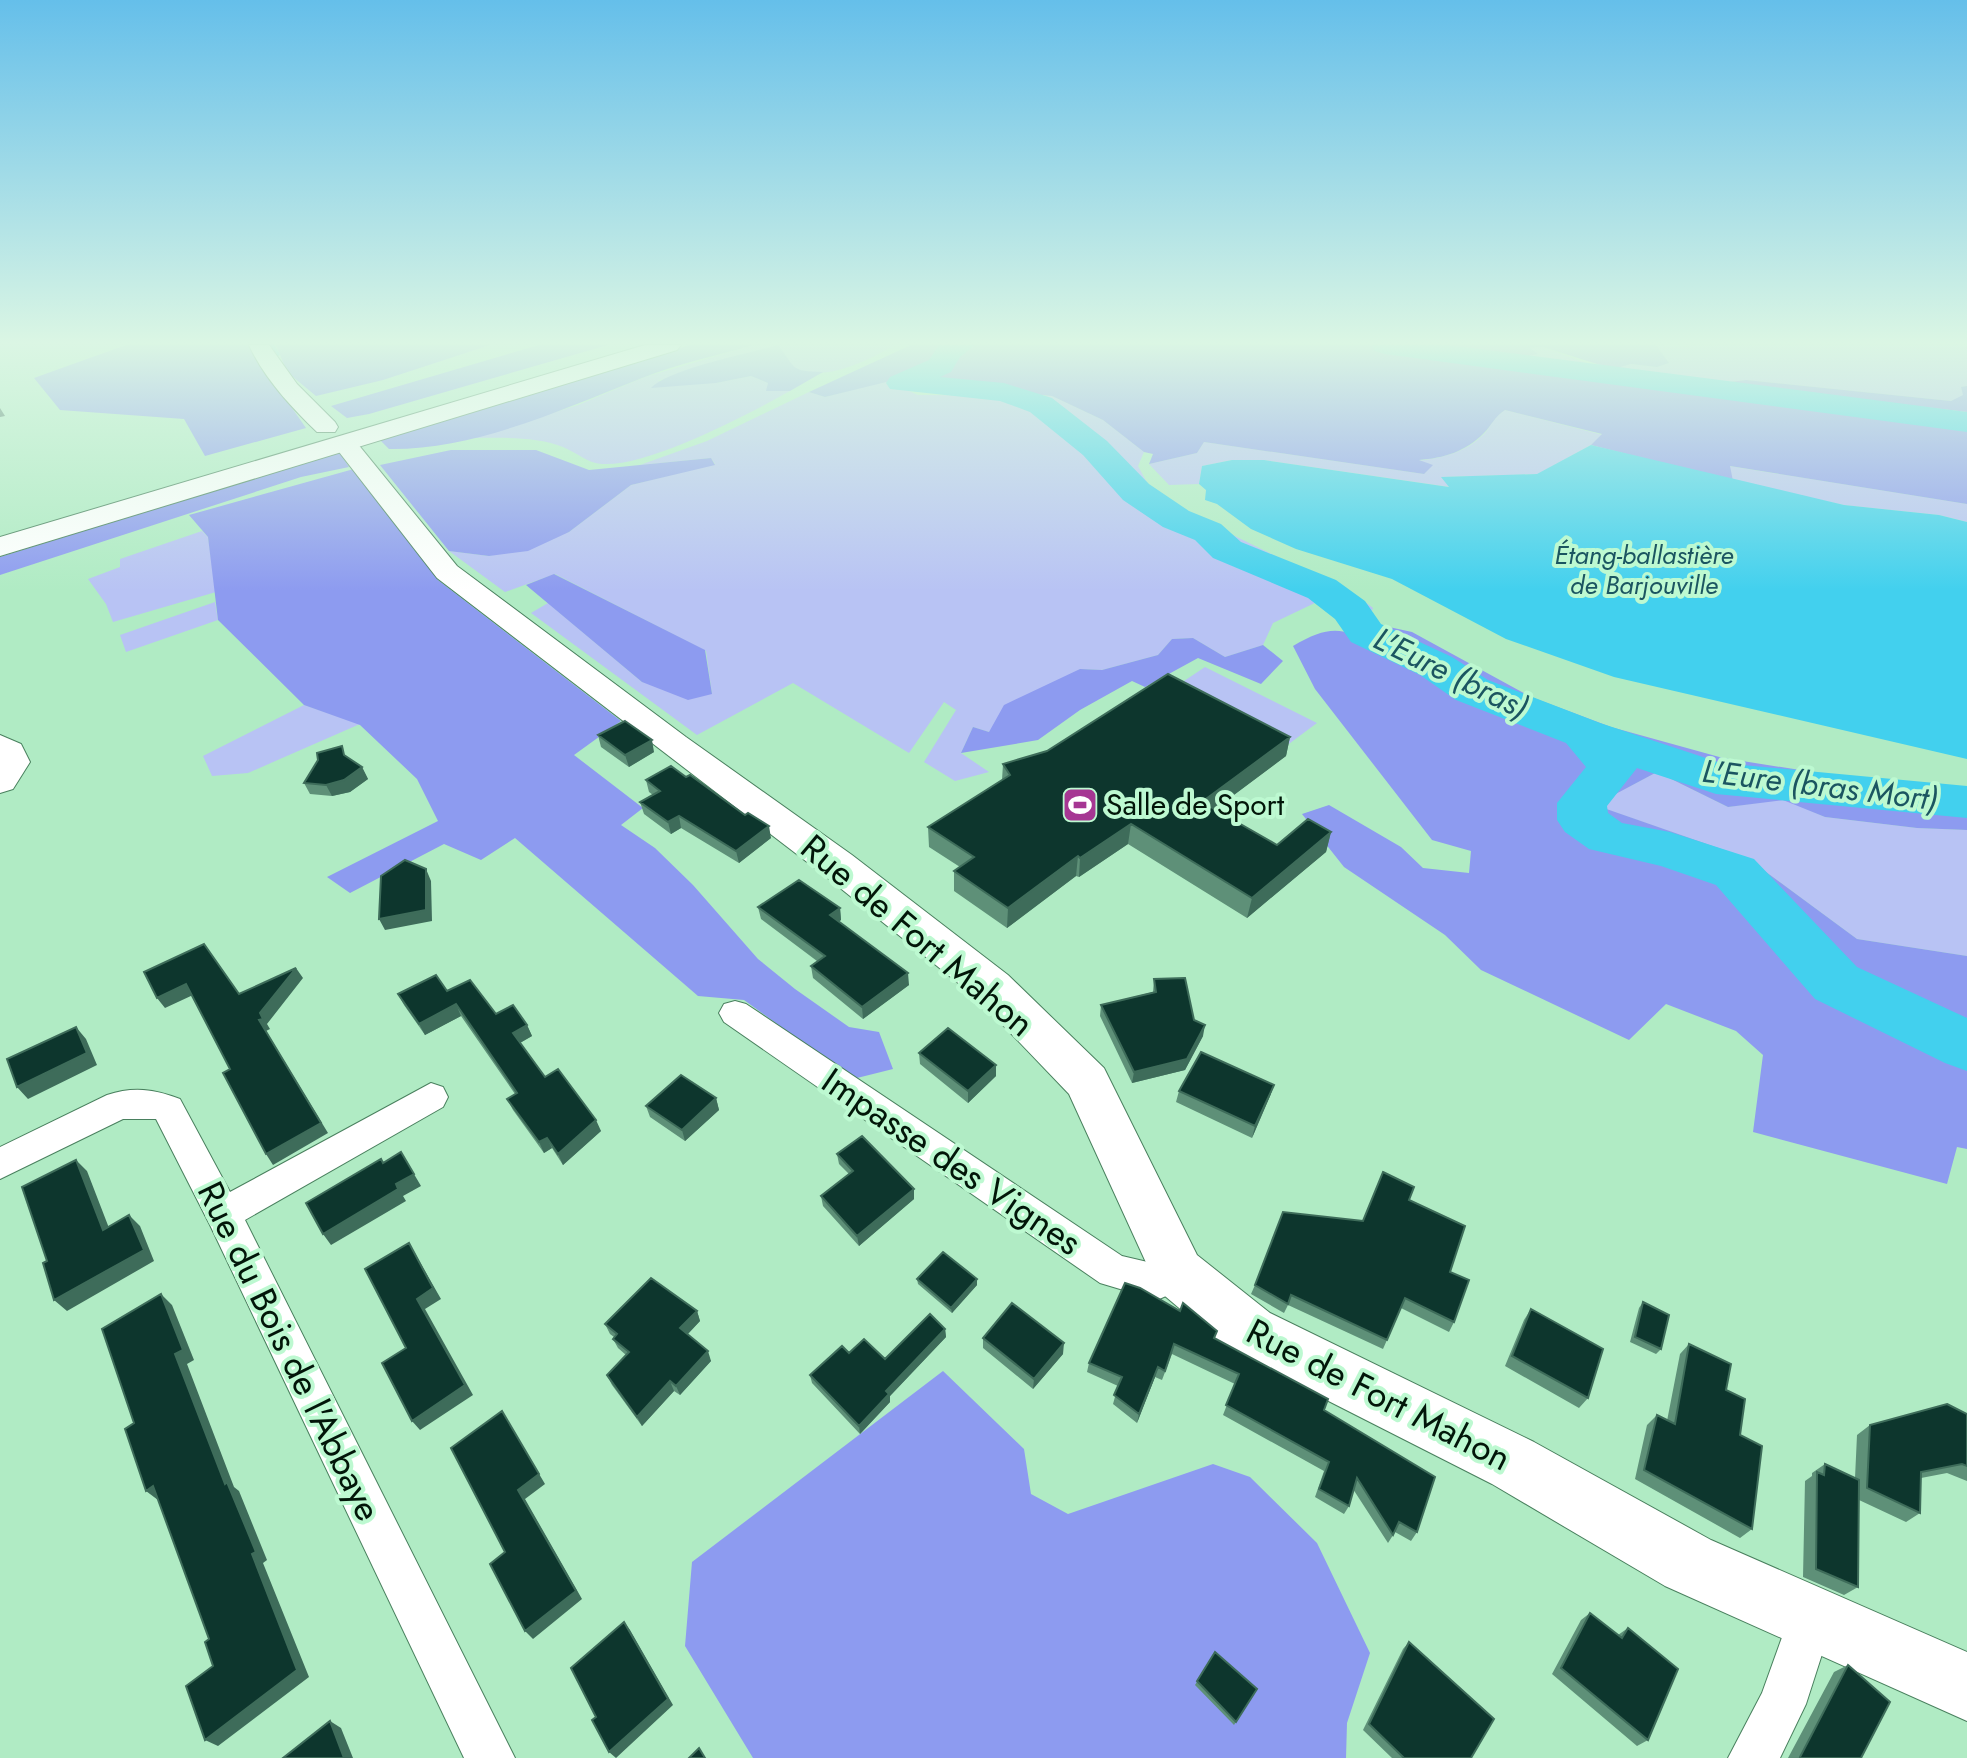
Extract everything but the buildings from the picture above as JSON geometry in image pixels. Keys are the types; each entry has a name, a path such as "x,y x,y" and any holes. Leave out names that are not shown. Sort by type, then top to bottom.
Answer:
{"main road":[{"path":"0,531 354,427"},
{"path":"0,547 397,427"}],"street":[{"name":"Rue de Fort Mahon","path":"327,427 447,572 850,874 993,987 1087,1082 1178,1273 1250,1332 1513,1463 1688,1563 1810,1620 1967,1687"},
{"path":"0,746 8,752 12,762 0,781"},
{"name":"Impasse des Vignes","path":"735,1013 1113,1271 1157,1282 1178,1273"},
{"path":"223,1214 431,1097"},
{"name":"Rue du Bois de l'Abbaye","path":"0,1164 119,1105 154,1103 168,1109 223,1214 490,1758"},
{"path":"1753,1758 1782,1704 1810,1620"}],"shaded area":[{"path":"189,427 306,428 205,456"},
{"path":"411,427 514,427 422,448 389,449 377,437"},
{"path":"507,427 720,427 645,457 602,464 541,441 472,438"},
{"path":"736,427 1112,427 1144,452 1138,466 1150,488 1186,512 1357,596 1373,608 1370,615 1319,601 1273,623 1263,645 1225,657 1193,638 1172,639 1158,655 1102,670 1080,669 989,732 973,727 961,753 989,772 955,781 924,762 956,710 944,702 909,753 793,683 697,735 531,613 548,603 642,682 712,694 706,651 555,574 505,592 449,551 489,556 569,532 631,485 715,464 711,458 640,465"},
{"path":"1112,427 1489,427 1462,449 1446,456 1419,460 1433,465 1424,474 1204,442 1197,453 1149,464 1153,454 1144,452"},
{"path":"1489,427 1572,427 1603,435 1591,445 1538,474 1442,477 1450,487 1263,460 1232,460 1202,466 1199,484 1169,485 1149,464 1197,453 1204,442 1424,474 1432,465 1416,461 1462,450"},
{"path":"1574,427 1967,427 1967,504 1730,466 1733,481 1591,445 1602,434"},
{"path":"451,450 536,450 589,470 711,458 715,465 631,485 569,532 528,551 489,556 449,551 380,465"},
{"path":"339,451 349,467 301,477 0,575 0,557"},
{"path":"1729,466 1967,504 1967,522 1939,515 1844,505 1733,481"},
{"path":"361,467 438,580 621,721 574,755 643,808 621,825 655,848 693,885 758,959 795,989 849,1027 879,1032 893,1069 853,1079 744,1000 698,996 515,838 481,860 444,844 350,893 327,877 438,821 417,779 360,725 304,705 218,620 208,537 189,515"},
{"path":"202,531 208,537 216,592 113,622 106,604 88,579 120,567 120,559"},
{"path":"554,574 705,650 712,694 688,700 642,682 526,585"},
{"path":"215,602 218,620 126,652 120,635"},
{"path":"1366,622 1412,632 1531,697 1611,727 1723,758 1845,777 1967,789 1967,830 1917,828 1825,817 1783,800 1728,807 1657,772 1595,805 1747,858 1857,939 1967,956 1967,1149 1957,1147 1947,1184 1753,1132 1763,1055 1736,1031 1666,1004 1629,1040 1481,970 1445,935 1344,867 1302,814 1329,805 1401,847 1423,868 1469,873 1471,851 1432,840 1315,689 1293,646 1316,634 1335,631 1354,634 1377,644"},
{"path":"1193,638 1225,657 1263,645 1283,661 1261,684 1198,658 1145,687 1132,681 1080,710 1038,740 961,753 973,727 989,732 1004,705 1080,669 1102,670 1158,655 1172,639"},
{"path":"1205,667 1317,723 1278,752 1166,693"},
{"path":"304,705 360,724 248,773 212,776 203,756"},
{"path":"1657,772 1728,807 1783,799 1825,817 1917,828 1967,830 1967,956 1857,939 1747,858 1594,805"},
{"path":"943,1371 1024,1449 1031,1494 1068,1514 1213,1464 1250,1477 1317,1543 1370,1653 1347,1723 1346,1758 753,1758 685,1646 692,1562"}],"water":[{"name":"Étang-ballastière de Barjouville","path":"1591,445 1844,505 1939,515 1967,522 1967,759 1614,677 1506,639 1392,579 1296,549 1251,529 1217,504 1205,500 1206,490 1199,484 1202,466 1232,460 1264,460 1449,487 1441,477 1537,474"}],"waterway":[{"name":"L'Eure (bras)","path":"1069,427 1095,448 1136,492 1176,519 1208,532 1227,550 1322,589 1350,610 1366,633 1436,666 1472,690 1583,733"},
{"name":"L'Eure (bras Mort)","path":"1583,733 1716,778 1967,802"},
{"name":"L'Eure (bras)","path":"1583,733 1613,768 1582,803 1583,820 1607,837 1670,850 1735,872 1836,983 1967,1046"}],"place":[{"name":"Salle de Sport","path":"1080,805"}]}
